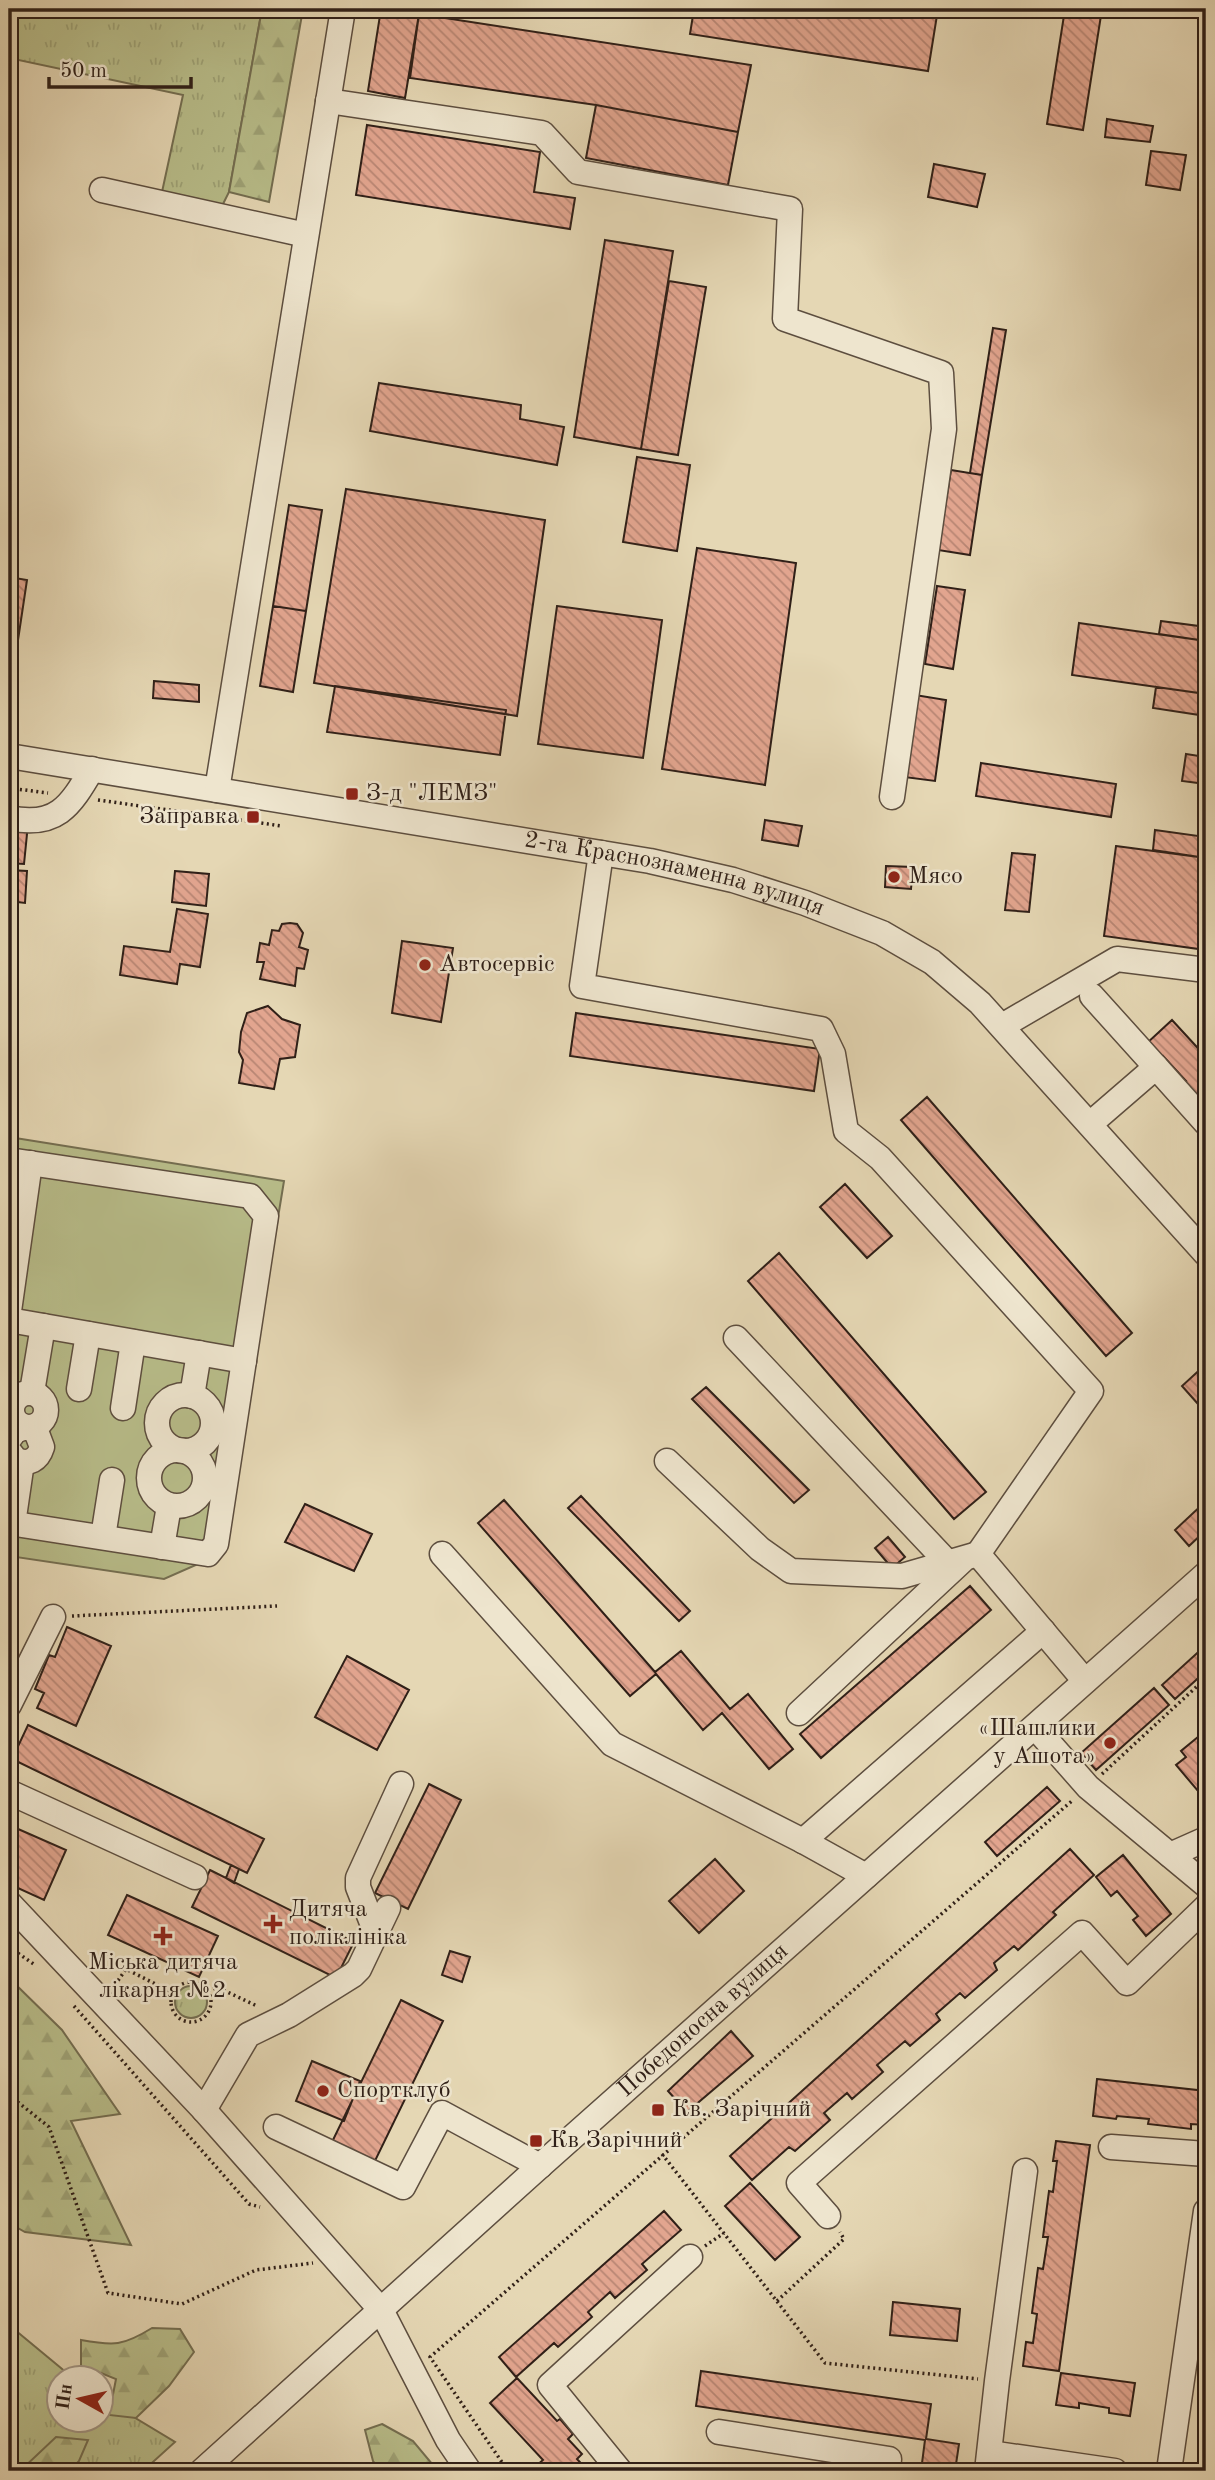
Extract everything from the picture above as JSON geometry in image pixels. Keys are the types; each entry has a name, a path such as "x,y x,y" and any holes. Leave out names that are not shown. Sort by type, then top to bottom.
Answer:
{"street":[{"path":"217,790 343,9"},
{"path":"328,101 542,133 578,172 790,209 785,319 941,373 944,429 892,797"},
{"path":"102,190 306,235"},
{"name":"2-га Краснознаменна вулиця","path":"9,756 650,861 733,880 805,903 882,933 932,962 980,1003 1206,1254"},
{"path":"9,818 34,821 51,818 76,797 92,769"},
{"path":"601,853 582,986 821,1029 833,1054 846,1131 880,1158 1091,1391 964,1558 799,1713"},
{"path":"1002,1027 1117,959 1206,970"},
{"path":"1091,996 1206,1123"},
{"path":"1090,1124 1156,1067"},
{"path":"9,1311 19,1162 250,1196 266,1216 216,1545 208,1554 11,1523 15,1457 33,1461 43,1447 36,1431 17,1433"},
{"path":"9,1320 244,1361"},
{"path":"17,1433 41,1423 46,1413 45,1402 32,1392 43,1326"},
{"path":"79,1389 88,1334"},
{"path":"736,1338 1043,1631 1085,1681"},
{"path":"122,1408 134,1342"},
{"path":"192,1396 199,1353"},
{"path":"192,1396 174,1397 161,1408 157,1425 163,1441 178,1450 187,1451 202,1463 206,1482 197,1499 188,1504 169,1506 154,1495 148,1478 154,1461 160,1454 178,1450 196,1448 204,1443 212,1425 208,1407 192,1396"},
{"path":"667,1461 760,1549 790,1571 902,1576 964,1558"},
{"path":"103,1537 112,1480"},
{"path":"162,1546 169,1506"},
{"path":"442,1554 612,1744 866,1876"},
{"name":"Победоносна вулиця","path":"202,2471 540,2166 1206,1574"},
{"path":"9,1705 53,1617"},
{"path":"803,1841 1043,1631"},
{"path":"1035,1727 1088,1787 1206,1885"},
{"path":"376,1933 358,1887 358,1878 401,1784"},
{"path":"9,1792 195,1877"},
{"path":"1170,1855 1206,1839"},
{"path":"9,1903 204,2110 328,2267 381,2310 448,2440 469,2471"},
{"path":"828,2216 799,2183 1082,1933 1126,1983 1206,1906"},
{"path":"204,2110 248,2035 289,2015 359,1969 388,1908"},
{"path":"276,2127 403,2187 442,2113 540,2166"},
{"path":"1111,2147 1206,2154"},
{"path":"1025,2171 989,2462 1115,2471"},
{"path":"1169,2471 1206,2211"},
{"path":"621,2471 550,2385 690,2257"},
{"path":"719,2432 889,2459 888,2471"}],"path":[{"path":"9,788 282,826"},
{"path":"53,1617 277,1606"},
{"path":"508,2471 430,2357 1088,1787 1206,1678"},
{"path":"9,1947 40,1968"},
{"path":"103,2003 126,1969 173,1993"},
{"path":"182,1984 201,1984 208,1991 211,2000 208,2013 191,2022 178,2018 171,1999 182,1984"},
{"path":"208,1991 221,1989 265,2010"},
{"path":"66,1997 249,2204 263,2208"},
{"path":"9,2095 49,2127 108,2293 182,2304 256,2270 310,2263 328,2267"},
{"path":"662,2154 825,2363 997,2381"},
{"path":"776,2301 844,2239 828,2216"},
{"path":"302,2254 310,2263 328,2267"}],"green space":[{"path":"11,9 262,9 229,192 222,206 162,192 183,95 9,58"},
{"path":"262,9 303,9 269,202 229,192"},
{"path":"9,1137 284,1181 223,1553 164,1579 9,1556"},
{"path":"9,1978 62,2030 120,2114 71,2121 131,2245 25,2232 9,2223"},
{"path":"191,1986 202,1991 207,2002 202,2013 191,2018 180,2013 175,2002 180,1991"},
{"path":"9,2325 56,2364 46,2364 46,2434 116,2434 116,2406 175,2442 143,2471 9,2471"},
{"path":"152,2328 180,2329 194,2352 169,2386 136,2418 116,2416 116,2364 81,2364 81,2340 118,2343"},
{"path":"382,2424 413,2441 438,2471 381,2471 373,2461 365,2430"},
{"path":"56,2437 88,2440 79,2461 70,2471 20,2471"}],"building":[{"path":"381,9 419,14 405,98 368,91"},
{"path":"694,9 938,9 928,71 690,34"},
{"path":"1065,9 1102,9 1083,130 1047,124"},
{"path":"419,14 751,65 738,132 596,105 410,78"},
{"path":"596,105 738,132 728,185 586,158"},
{"path":"1107,119 1153,126 1150,142 1105,137"},
{"path":"367,125 540,152 534,192 575,198 570,229 356,195"},
{"path":"1151,151 1186,155 1180,190 1146,185"},
{"path":"934,164 985,174 977,207 928,197"},
{"path":"605,240 673,251 641,449 574,437"},
{"path":"669,281 706,287 678,455 641,449"},
{"path":"993,328 1006,330 982,475 970,473"},
{"path":"379,383 521,405 520,419 564,427 557,465 370,431"},
{"path":"9,447 18,448 9,525"},
{"path":"637,457 690,465 677,551 623,542"},
{"path":"951,470 982,475 970,555 938,550"},
{"path":"346,489 545,520 517,716 314,683"},
{"path":"289,505 322,510 306,611 273,606"},
{"path":"697,548 796,563 765,785 662,769"},
{"path":"9,577 27,580 15,660 9,659"},
{"path":"937,586 965,590 953,669 925,664"},
{"path":"273,606 306,611 293,692 260,686"},
{"path":"557,606 662,620 643,758 538,744"},
{"path":"1161,621 1206,627 1206,641 1159,634"},
{"path":"1079,623 1206,641 1206,694 1072,675"},
{"path":"154,681 199,685 199,702 153,698"},
{"path":"335,686 506,710 500,755 327,732"},
{"path":"1156,687 1206,694 1206,716 1153,708"},
{"path":"915,695 946,700 935,781 904,777"},
{"path":"1186,754 1206,757 1206,784 1182,781"},
{"path":"981,763 1116,784 1111,817 976,796"},
{"path":"9,811 29,814 24,864 9,863"},
{"path":"765,820 802,826 798,846 762,840"},
{"path":"1155,830 1206,837 1206,858 1153,850"},
{"path":"1116,846 1206,858 1206,950 1104,936"},
{"path":"1012,853 1035,855 1029,912 1005,910"},
{"path":"886,866 913,867 911,889 885,887"},
{"path":"9,870 27,871 25,903 9,901"},
{"path":"175,871 209,874 206,906 172,902"},
{"path":"177,909 208,914 200,967 180,964 177,984 120,975 124,946 170,952"},
{"path":"282,924 297,924 303,933 299,947 308,950 304,969 297,968 295,986 260,979 264,962 257,962 260,943 269,945 272,930 279,931"},
{"path":"402,941 453,948 441,1022 392,1013"},
{"path":"268,1006 282,1019 300,1025 295,1057 280,1059 274,1089 239,1083 243,1060 239,1052 241,1032 247,1013"},
{"path":"576,1013 820,1049 814,1091 570,1056"},
{"path":"1172,1020 1206,1057 1206,1110 1182,1083 1186,1081 1163,1056 1160,1059 1146,1044"},
{"path":"927,1097 1132,1333 1106,1356 901,1120"},
{"path":"845,1184 892,1236 867,1258 820,1207"},
{"path":"779,1253 986,1492 954,1519 748,1281"},
{"path":"1206,1364 1206,1413 1182,1386"},
{"path":"706,1387 809,1490 794,1503 692,1399"},
{"path":"581,1496 690,1611 679,1621 568,1508"},
{"path":"504,1500 655,1672 681,1651 730,1709 748,1694 793,1749 769,1769 722,1713 703,1730 656,1674 630,1696 478,1523"},
{"path":"1206,1501 1206,1530 1189,1546 1175,1530"},
{"path":"305,1504 372,1534 354,1571 285,1542"},
{"path":"888,1537 905,1557 892,1568 875,1548"},
{"path":"970,1586 991,1610 821,1758 800,1734"},
{"path":"67,1627 111,1646 76,1726 37,1708 44,1693 35,1689 49,1655 55,1657"},
{"path":"1206,1645 1206,1671 1175,1699 1162,1685"},
{"path":"347,1656 409,1690 377,1750 315,1717"},
{"path":"1154,1688 1169,1705 1096,1770 1081,1753"},
{"path":"1206,1723 1204,1798 1176,1765 1186,1757 1181,1751 1204,1732 1200,1728"},
{"path":"28,1725 264,1839 247,1873 12,1759"},
{"path":"429,1784 461,1800 408,1909 375,1893"},
{"path":"1047,1787 1060,1801 997,1856 985,1842"},
{"path":"9,1825 66,1850 44,1900 9,1884 16,1869 9,1865"},
{"path":"1070,1849 1094,1875 1053,1912 1056,1915 1018,1950 1014,1946 994,1963 997,1970 965,1998 960,1993 936,2014 940,2020 910,2046 905,2041 877,2065 883,2072 852,2099 847,2093 824,2113 830,2120 795,2151 789,2147 752,2180 730,2156"},
{"path":"1123,1855 1171,1914 1146,1936 1133,1920 1138,1916 1117,1891 1111,1896 1096,1877"},
{"path":"715,1859 744,1891 699,1933 669,1901"},
{"path":"231,1865 239,1869 234,1883 226,1878"},
{"name":"Дитяча поліклініка","path":"210,1870 354,1942 336,1978 192,1907"},
{"name":"Міська дитяча лікарня №2","path":"127,1895 218,1936 199,1977 108,1935"},
{"path":"450,1951 470,1957 462,1982 442,1975"},
{"path":"401,2000 443,2021 373,2165 331,2144"},
{"path":"731,2031 753,2056 687,2112 668,2091"},
{"path":"312,2061 360,2081 344,2121 296,2101"},
{"path":"1097,2079 1206,2091 1206,2125 1191,2124 1191,2129 1148,2124 1149,2119 1093,2116"},
{"path":"1056,2141 1090,2145 1059,2371 1023,2366 1026,2342 1033,2343 1037,2314 1032,2313 1038,2268 1043,2269 1048,2237 1043,2237 1049,2191 1053,2192 1057,2161 1053,2161"},
{"path":"750,2183 800,2237 775,2260 725,2206"},
{"path":"664,2211 681,2230 642,2264 647,2270 615,2298 610,2292 588,2312 592,2317 558,2347 554,2343 516,2377 499,2357"},
{"path":"893,2302 960,2309 957,2341 890,2335"},
{"path":"701,2371 931,2404 926,2439 959,2444 955,2471 921,2471 925,2440 696,2406"},
{"path":"1061,2373 1135,2383 1130,2416 1109,2413 1109,2408 1079,2403 1079,2408 1056,2405"},
{"path":"517,2378 557,2421 560,2419 573,2434 568,2439 582,2454 577,2459 588,2471 543,2471 537,2465 543,2460 490,2403"}],"place":[{"name":"З-д \"ЛЕМЗ\"","path":"352,794"},
{"name":"Заправка","path":"253,817"},
{"name":"Мясо","path":"894,877"},
{"name":"Автосервіс","path":"425,965"},
{"name":"«Шашлики у Ашота»","path":"1110,1743"},
{"name":"Дитяча поліклініка","path":"273,1924"},
{"name":"Міська дитяча лікарня №2","path":"163,1936"},
{"name":"Спортклуб","path":"323,2091"},
{"name":"Кв. Зарічний","path":"658,2110"},
{"name":"Кв Зарічний","path":"536,2141"}]}
